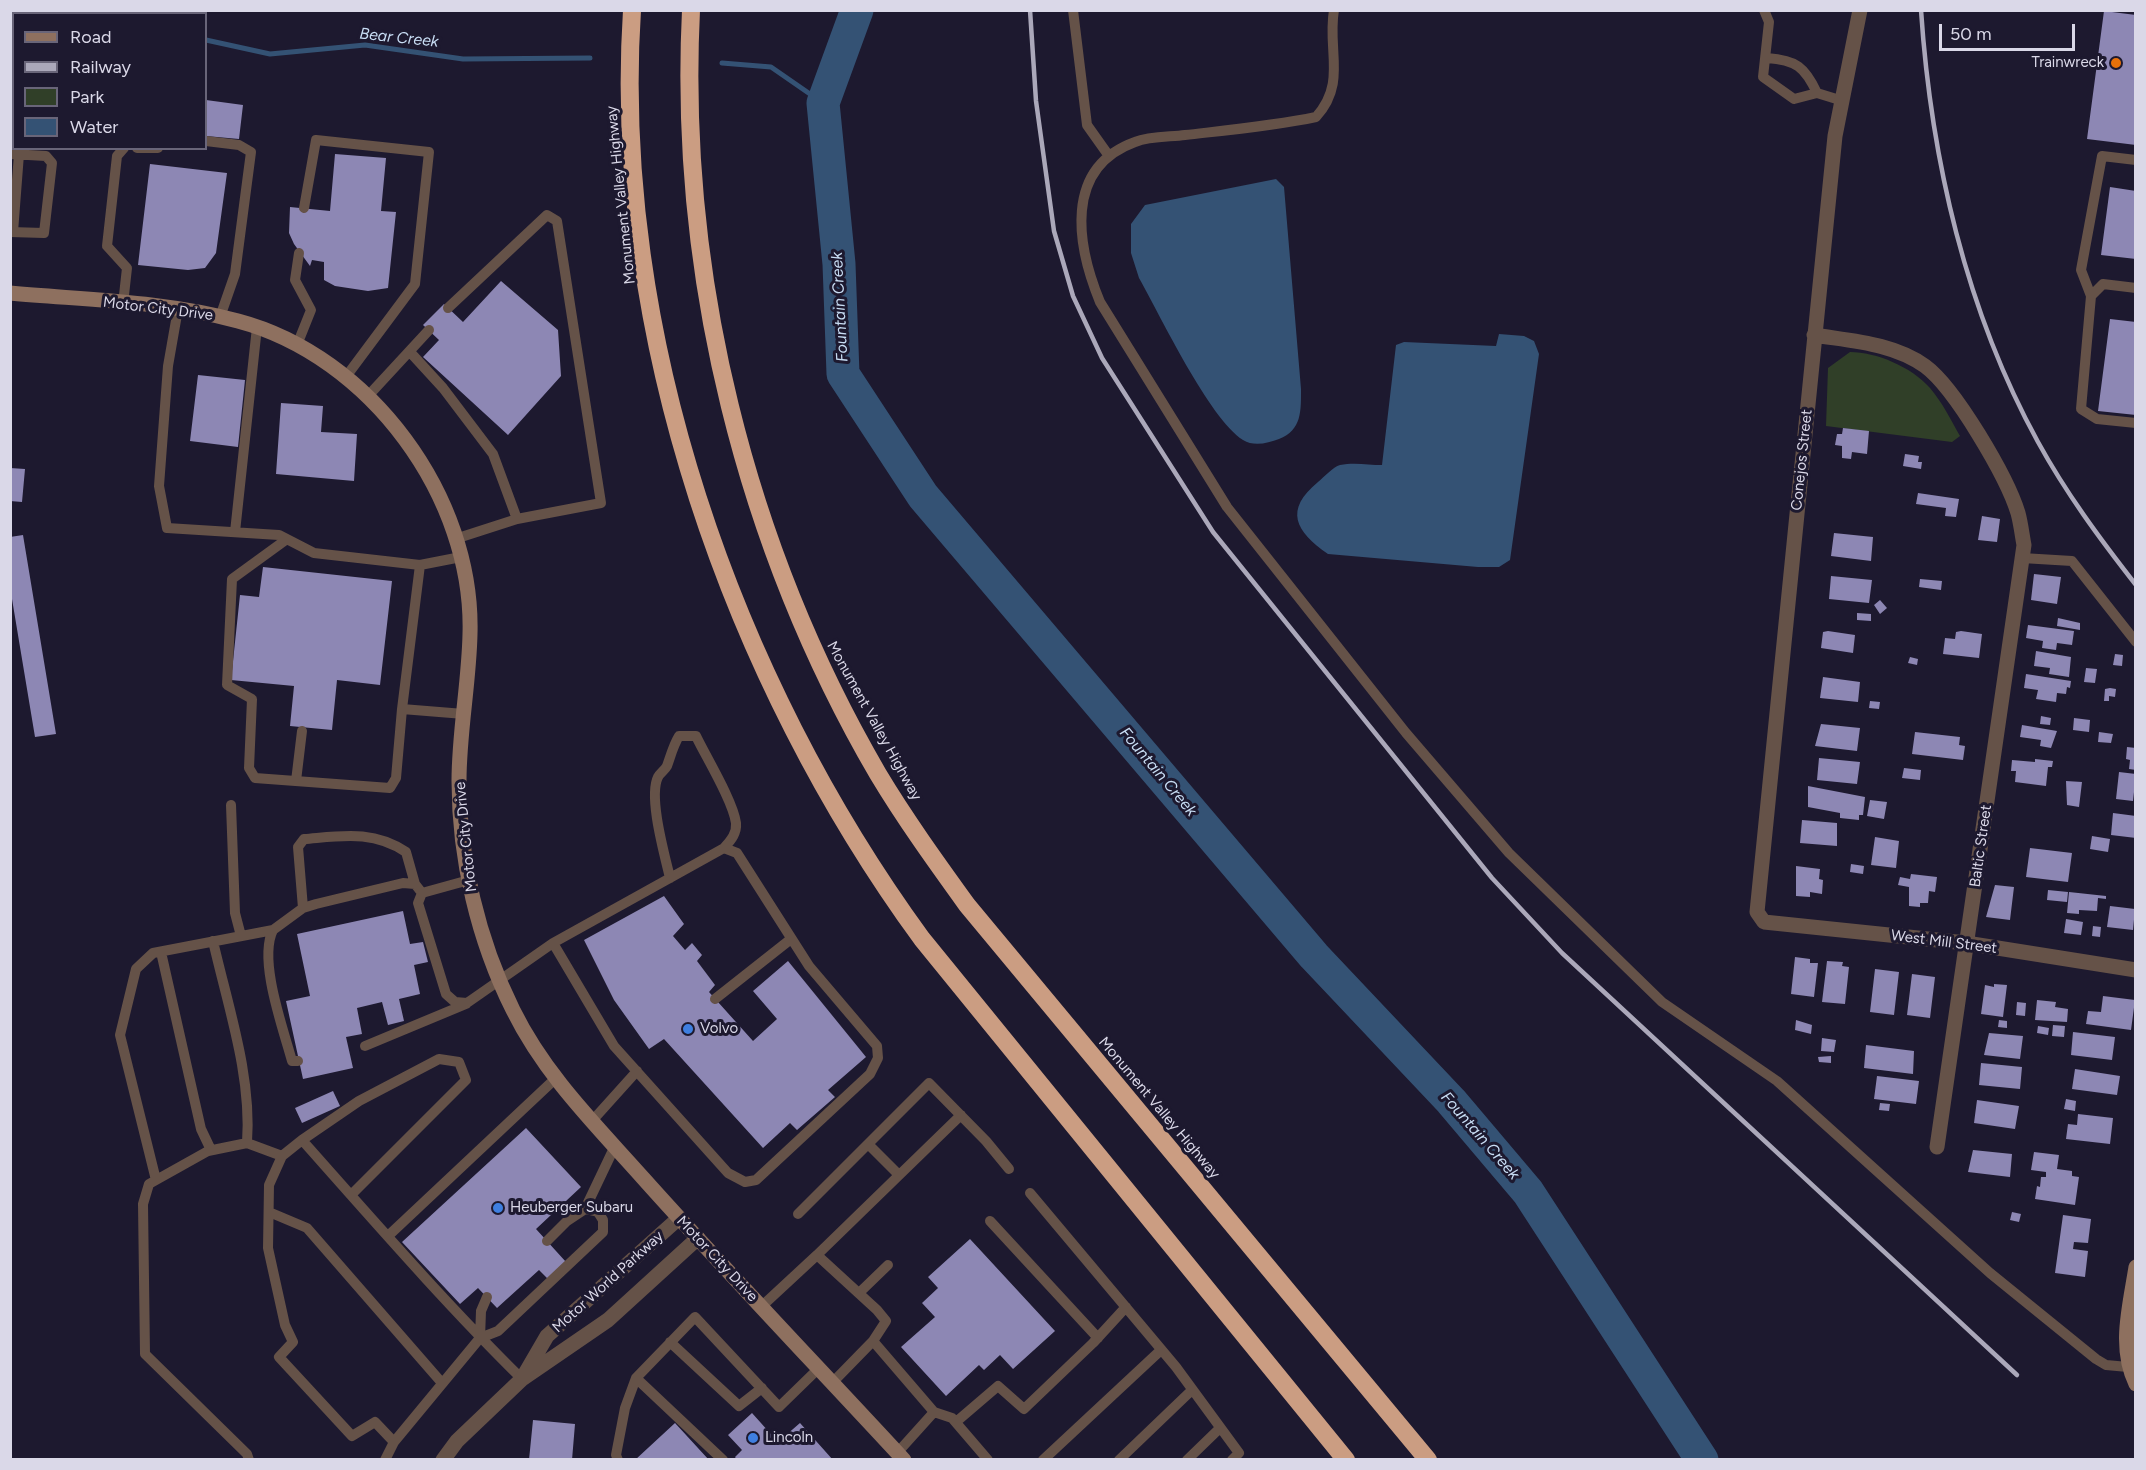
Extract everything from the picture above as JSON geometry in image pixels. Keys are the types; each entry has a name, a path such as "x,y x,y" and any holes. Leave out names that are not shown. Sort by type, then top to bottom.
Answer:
{"highway":[{"name":"Monument Valley Highway","path":"632,10 628,77 636,193 646,276 664,367 685,457 702,514 740,616 789,720 830,800 874,871 922,939 1346,1460"},
{"name":"Monument Valley Highway","path":"691,10 687,82 693,192 704,274 721,360 740,441 771,544 811,643 836,696 878,774 918,837 967,905 1428,1460"}],"street":[{"name":"Conejos Street","path":"1757,912 1835,136 1860,10"},
{"name":"Motor City Drive","path":"10,292 178,309 256,327 297,345 345,378 368,396 397,428 424,469 446,513 461,557 470,631 459,780 470,880 475,909 513,1011 555,1079 679,1218 901,1456"},
{"name":"Baltic Street","path":"1814,335 1874,344 1902,354 1924,366 1944,384 2005,485 2018,513 2023,552 1937,1147"},
{"name":"West Mill Street","path":"1757,912 1764,922 1966,944 2136,970"},
{"name":"Motor World Parkway","path":"522,1379 547,1336 679,1218"},
{"name":"Motor World Parkway","path":"443,1460 457,1441 522,1379 608,1320 698,1238"},
{"path":"2136,1268 2125,1341 2128,1367 2136,1384"}],"lane":[{"path":"1073,10 1087,125 1109,156"},
{"path":"1334,10 1332,23 1336,71 1326,106 1316,117 1136,141 1109,156 1090,178 1083,200 1081,233 1091,279 1100,302 1227,507 1406,733 1509,853 1662,1002 1777,1081 1990,1274 2096,1359 2106,1365 2128,1367"},
{"path":"1764,10 1769,22 1767,58 1763,77 1794,99 1817,93 1843,101"},
{"path":"1767,58 1786,59 1808,72 1817,93"},
{"path":"304,208 316,140 429,152 415,284 345,378"},
{"path":"207,141 239,145 251,152 235,274 220,317"},
{"path":"122,150 117,156 107,246 127,268 123,304"},
{"path":"15,154 46,156 51,163 47,228 40,234 12,232 15,154"},
{"path":"2136,160 2102,156 2081,270 2091,296 2081,409 2097,419 2136,423"},
{"path":"448,308 546,216 556,221 600,503 517,519 455,539"},
{"path":"297,345 311,310 295,280 299,253"},
{"path":"2091,296 2103,284 2136,288"},
{"path":"178,309 168,366 159,486 168,528 279,535 314,553 420,565 461,557"},
{"path":"235,532 256,327"},
{"path":"368,396 429,330"},
{"path":"410,352 443,388 493,454 517,519"},
{"path":"287,539 232,579 227,685 252,699 249,768 255,778 390,788 396,778 420,565"},
{"path":"2023,552 2072,561 2136,642"},
{"path":"402,709 464,714"},
{"path":"296,781 302,731"},
{"path":"366,1046 466,1003 553,943 670,878 724,848 733,837 736,824 726,797 696,736 679,736 671,749 666,767 658,778 656,795 658,829 670,878"},
{"path":"231,805 236,913 241,936"},
{"path":"303,908 298,847 304,839 377,837 393,843 406,852 418,889 418,903 446,994 455,1002 466,1003"},
{"path":"553,943 614,1046 728,1173 745,1182 756,1180 870,1074 878,1058 877,1046 809,966 737,853 724,848"},
{"path":"156,1180 120,1035 136,969 147,957 273,930 303,908 395,885 418,889 470,880"},
{"path":"273,930 268,945 268,963 295,1061"},
{"path":"715,999 791,939"},
{"path":"213,942 246,1089 249,1118 247,1143"},
{"path":"162,952 201,1130 211,1150"},
{"path":"351,1195 466,1080 459,1062 439,1059 359,1101 282,1156 269,1185 268,1248 285,1325 293,1342 279,1357 352,1436 375,1422 394,1442"},
{"path":"592,1121 637,1071"},
{"path":"388,1236 555,1079"},
{"path":"798,1214 929,1083 962,1115 1009,1169"},
{"path":"762,1306 962,1115"},
{"path":"302,1140 480,1338 522,1379"},
{"path":"249,1460 248,1454 145,1354 143,1204 149,1184 211,1150 247,1143 282,1156"},
{"path":"868,1144 898,1174"},
{"path":"547,1241 567,1221 585,1209 615,1146"},
{"path":"1030,1193 1161,1350 1220,1428 1238,1457"},
{"path":"385,1460 394,1442 480,1338 498,1331 603,1232 603,1220 598,1212 585,1209"},
{"path":"269,1212 307,1228 442,1383"},
{"path":"990,1221 1098,1338"},
{"path":"817,1255 885,1321 873,1341 832,1383"},
{"path":"858,1293 888,1265"},
{"path":"480,1338 481,1311 487,1297"},
{"path":"956,1422 998,1386 1024,1409 1098,1338 1126,1307"},
{"path":"618,1460 616,1455 625,1408 636,1378 695,1317 779,1407 819,1368"},
{"path":"873,1341 934,1412 956,1422 988,1460"},
{"path":"670,1342 739,1406 762,1388"},
{"path":"1043,1460 1161,1350"},
{"path":"636,1378 723,1460"},
{"path":"1119,1460 1192,1390"},
{"path":"901,1456 934,1412"},
{"path":"1187,1460 1220,1428"}],"green space":[{"path":"1850,352 1871,355 1893,362 1922,380 1934,393 1960,436 1952,442 1826,426 1828,368"}],"water":[{"path":"1276,179 1284,187 1301,405 1299,419 1287,435 1266,443 1256,444 1243,440 1230,428 1186,365 1139,278 1131,253 1131,224 1145,205"},
{"path":"1499,334 1524,336 1534,341 1539,354 1510,560 1499,567 1478,567 1328,554 1308,537 1298,520 1298,511 1307,492 1340,465 1382,465 1396,345 1404,342 1496,346"}],"building":[{"name":"Trainwreck","path":"2104,11 2136,15 2136,145 2087,139"},
{"path":"207,100 243,105 239,139 207,136"},
{"path":"335,154 386,158 381,211 396,212 388,288 368,291 335,286 324,280 324,262 312,260 310,266 289,233 290,207 330,211"},
{"path":"150,164 227,173 216,253 205,268 188,270 138,265"},
{"path":"2110,187 2136,191 2136,259 2101,255"},
{"path":"501,281 558,330 561,376 508,435 423,357 439,340 423,325 444,304 463,322"},
{"path":"2110,319 2136,322 2136,415 2098,411"},
{"path":"198,375 245,380 238,447 190,441"},
{"path":"281,403 323,406 321,432 357,434 354,481 276,474"},
{"path":"1843,428 1869,431 1867,454 1852,452 1851,459 1842,458 1842,446 1835,445 1837,434 1842,434"},
{"path":"1905,454 1919,456 1918,462 1922,462 1921,469 1903,466"},
{"path":"10,468 25,469 22,502 10,501"},
{"path":"1918,493 1959,499 1956,517 1945,516 1946,508 1916,504"},
{"path":"1982,516 2000,519 1997,542 1978,540"},
{"path":"1834,533 1873,537 1871,561 1831,556"},
{"path":"23,535 56,734 35,737 10,587 10,537"},
{"path":"263,567 392,581 380,685 337,680 332,730 290,726 294,686 231,680 240,595 259,597"},
{"path":"2034,574 2061,577 2057,604 2031,600"},
{"path":"1831,576 1872,580 1869,603 1829,599"},
{"path":"1920,579 1942,581 1941,590 1919,587"},
{"path":"1880,600 1887,608 1880,614 1874,605"},
{"path":"1857,613 1871,614 1871,621 1857,620"},
{"path":"2058,618 2080,623 2080,630 2057,626"},
{"path":"2028,625 2074,631 2072,645 2057,643 2056,650 2042,648 2043,641 2026,638"},
{"path":"1823,632 1855,635 1853,653 1821,648"},
{"path":"1956,632 1982,634 1979,658 1943,654 1945,638 1955,639"},
{"path":"2036,651 2071,657 2069,677 2049,674 2050,668 2034,666"},
{"path":"2115,654 2123,655 2122,666 2113,665"},
{"path":"1910,657 1918,659 1917,665 1908,663"},
{"path":"2086,668 2097,669 2095,683 2084,682"},
{"path":"2026,674 2071,681 2070,688 2067,687 2066,694 2057,693 2056,702 2036,699 2038,690 2024,688"},
{"path":"1823,677 1860,682 1858,702 1820,698"},
{"path":"2105,689 2116,689 2115,697 2109,696 2109,701 2104,701"},
{"path":"1870,701 1880,702 1879,709 1869,708"},
{"path":"2041,716 2051,718 2050,725 2040,724"},
{"path":"2074,718 2090,720 2089,732 2073,730"},
{"path":"1821,724 1860,728 1857,751 1815,746"},
{"path":"2022,725 2057,731 2051,748 2040,746 2041,740 2020,737"},
{"path":"1915,732 1960,737 1959,745 1965,746 1963,760 1912,754"},
{"path":"2099,732 2113,734 2111,743 2098,742"},
{"path":"2127,747 2136,748 2136,770 2129,769 2130,760 2126,759"},
{"path":"1819,758 1860,762 1857,784 1817,780"},
{"path":"2035,759 2053,761 2052,767 2048,767 2046,786 2015,782 2016,771 2011,771 2012,760 2035,762"},
{"path":"1904,768 1921,770 1920,780 1902,778"},
{"path":"2119,772 2136,774 2133,801 2116,799"},
{"path":"2066,781 2082,782 2079,807 2067,805"},
{"path":"1808,786 1865,797 1863,815 1859,815 1859,820 1840,818 1840,813 1808,807"},
{"path":"1870,800 1887,802 1884,819 1867,816"},
{"path":"2113,813 2136,816 2136,838 2111,835"},
{"path":"1802,820 1837,823 1837,846 1800,843"},
{"path":"2092,836 2110,839 2108,852 2090,849"},
{"path":"1875,837 1899,841 1896,868 1871,865"},
{"path":"2030,848 2072,853 2068,882 2026,877"},
{"path":"1851,864 1864,866 1863,874 1850,872"},
{"path":"1796,866 1820,869 1819,879 1823,880 1822,894 1810,892 1810,897 1796,896"},
{"path":"1911,874 1937,877 1935,892 1929,891 1928,903 1920,903 1920,907 1909,906 1909,887 1898,885 1900,877 1910,879"},
{"path":"1995,885 2014,887 2010,920 1986,917"},
{"path":"2048,890 2068,892 2067,902 2047,900"},
{"path":"2069,892 2106,896 2106,899 2098,898 2097,911 2079,910 2079,914 2067,913"},
{"name":"Volvo","path":"664,896 684,924 673,936 685,950 692,943 702,955 697,961 715,985 709,992 753,1041 777,1019 753,991 788,961 866,1057 828,1090 835,1097 797,1130 790,1123 763,1148 664,1039 649,1049 614,1000 584,940"},
{"path":"2110,906 2135,909 2133,930 2107,927"},
{"path":"403,911 410,944 423,942 428,962 414,965 420,994 399,999 404,1021 388,1025 382,1002 357,1008 362,1034 346,1037 353,1068 303,1079 286,1001 310,996 297,934"},
{"path":"2066,919 2083,922 2081,935 2064,933"},
{"path":"2093,926 2101,927 2100,937 2092,936"},
{"path":"1795,957 1810,959 1810,963 1818,963 1814,997 1791,994"},
{"path":"1827,961 1843,962 1842,966 1849,967 1845,1004 1822,1002"},
{"path":"1875,969 1899,972 1894,1015 1870,1012"},
{"path":"1912,974 1935,977 1930,1018 1907,1015"},
{"path":"1994,984 2007,985 2003,1017 1981,1014 1985,985 1994,987"},
{"path":"2103,996 2135,1000 2131,1030 2086,1024 2088,1011 2101,1012"},
{"path":"2037,1000 2056,1002 2055,1007 2068,1009 2067,1022 2035,1020"},
{"path":"2017,1002 2026,1003 2025,1016 2016,1015"},
{"path":"1796,1020 1812,1025 1811,1034 1795,1030"},
{"path":"1999,1020 2007,1021 2007,1028 1998,1027"},
{"path":"2053,1025 2065,1026 2064,1037 2052,1036"},
{"path":"2038,1026 2049,1028 2048,1035 2037,1033"},
{"path":"2073,1032 2115,1037 2112,1060 2071,1055"},
{"path":"1989,1033 2023,1036 2020,1059 1984,1055"},
{"path":"1822,1038 1836,1040 1834,1052 1821,1051"},
{"path":"1866,1045 1914,1051 1913,1074 1864,1068"},
{"path":"1831,1056 1831,1063 1819,1062 1818,1057"},
{"path":"1981,1063 2022,1067 2020,1089 1979,1085"},
{"path":"2075,1069 2120,1076 2117,1095 2072,1089"},
{"path":"1877,1076 1919,1081 1916,1104 1874,1099"},
{"path":"333,1091 340,1106 302,1123 295,1108"},
{"path":"2066,1099 2076,1101 2075,1111 2064,1109"},
{"path":"1977,1100 2019,1106 2015,1129 1974,1123"},
{"path":"1880,1103 1890,1104 1889,1111 1879,1110"},
{"path":"2078,1114 2113,1118 2110,1144 2066,1139 2068,1124 2077,1125"},
{"name":"Heuberger Subaru","path":"526,1128 581,1187 536,1229 566,1262 548,1279 539,1270 497,1308 478,1288 460,1304 402,1242"},
{"path":"1973,1150 2012,1154 2010,1177 1968,1172"},
{"path":"2034,1152 2059,1155 2057,1169 2072,1171 2072,1176 2079,1177 2075,1205 2035,1199 2037,1186 2040,1187 2041,1177 2046,1177 2046,1172 2031,1170"},
{"path":"2012,1212 2021,1214 2019,1222 2010,1220"},
{"path":"2063,1215 2091,1219 2088,1243 2074,1242 2073,1249 2088,1251 2085,1277 2055,1273"},
{"path":"970,1239 1055,1331 1013,1369 1000,1355 984,1370 979,1365 946,1396 901,1347 935,1317 922,1303 938,1288 928,1277"},
{"name":"Lincoln","path":"752,1413 778,1442 800,1423 833,1460 737,1460 735,1457 742,1450 728,1435"},
{"path":"533,1420 575,1424 572,1460 529,1460"},
{"path":"675,1423 709,1460 635,1460"}],"waterway":[{"name":"Bear Creek","path":"41,10 58,12"},
{"name":"Fountain Creek","path":"857,10 823,103 839,264 843,374 923,496 1314,956 1451,1101 1528,1192 1702,1460"},
{"name":"Bear Creek","path":"207,40 270,54 365,45 463,59 590,58"},
{"name":"Bear Creek","path":"722,63 771,67 823,103"}],"railway":[{"path":"1030,10 1036,101 1054,231 1073,296 1102,358 1213,532 1492,878 1562,953 2017,1375"},
{"path":"1921,10 1933,122 1943,178 1956,233 1991,340 2013,392 2049,461 2084,515 2136,585"}],"place":[{"name":"Trainwreck","path":"2116,63"},
{"name":"Volvo","path":"688,1029"},
{"name":"Heuberger Subaru","path":"498,1208"},
{"name":"Lincoln","path":"753,1438"}]}
